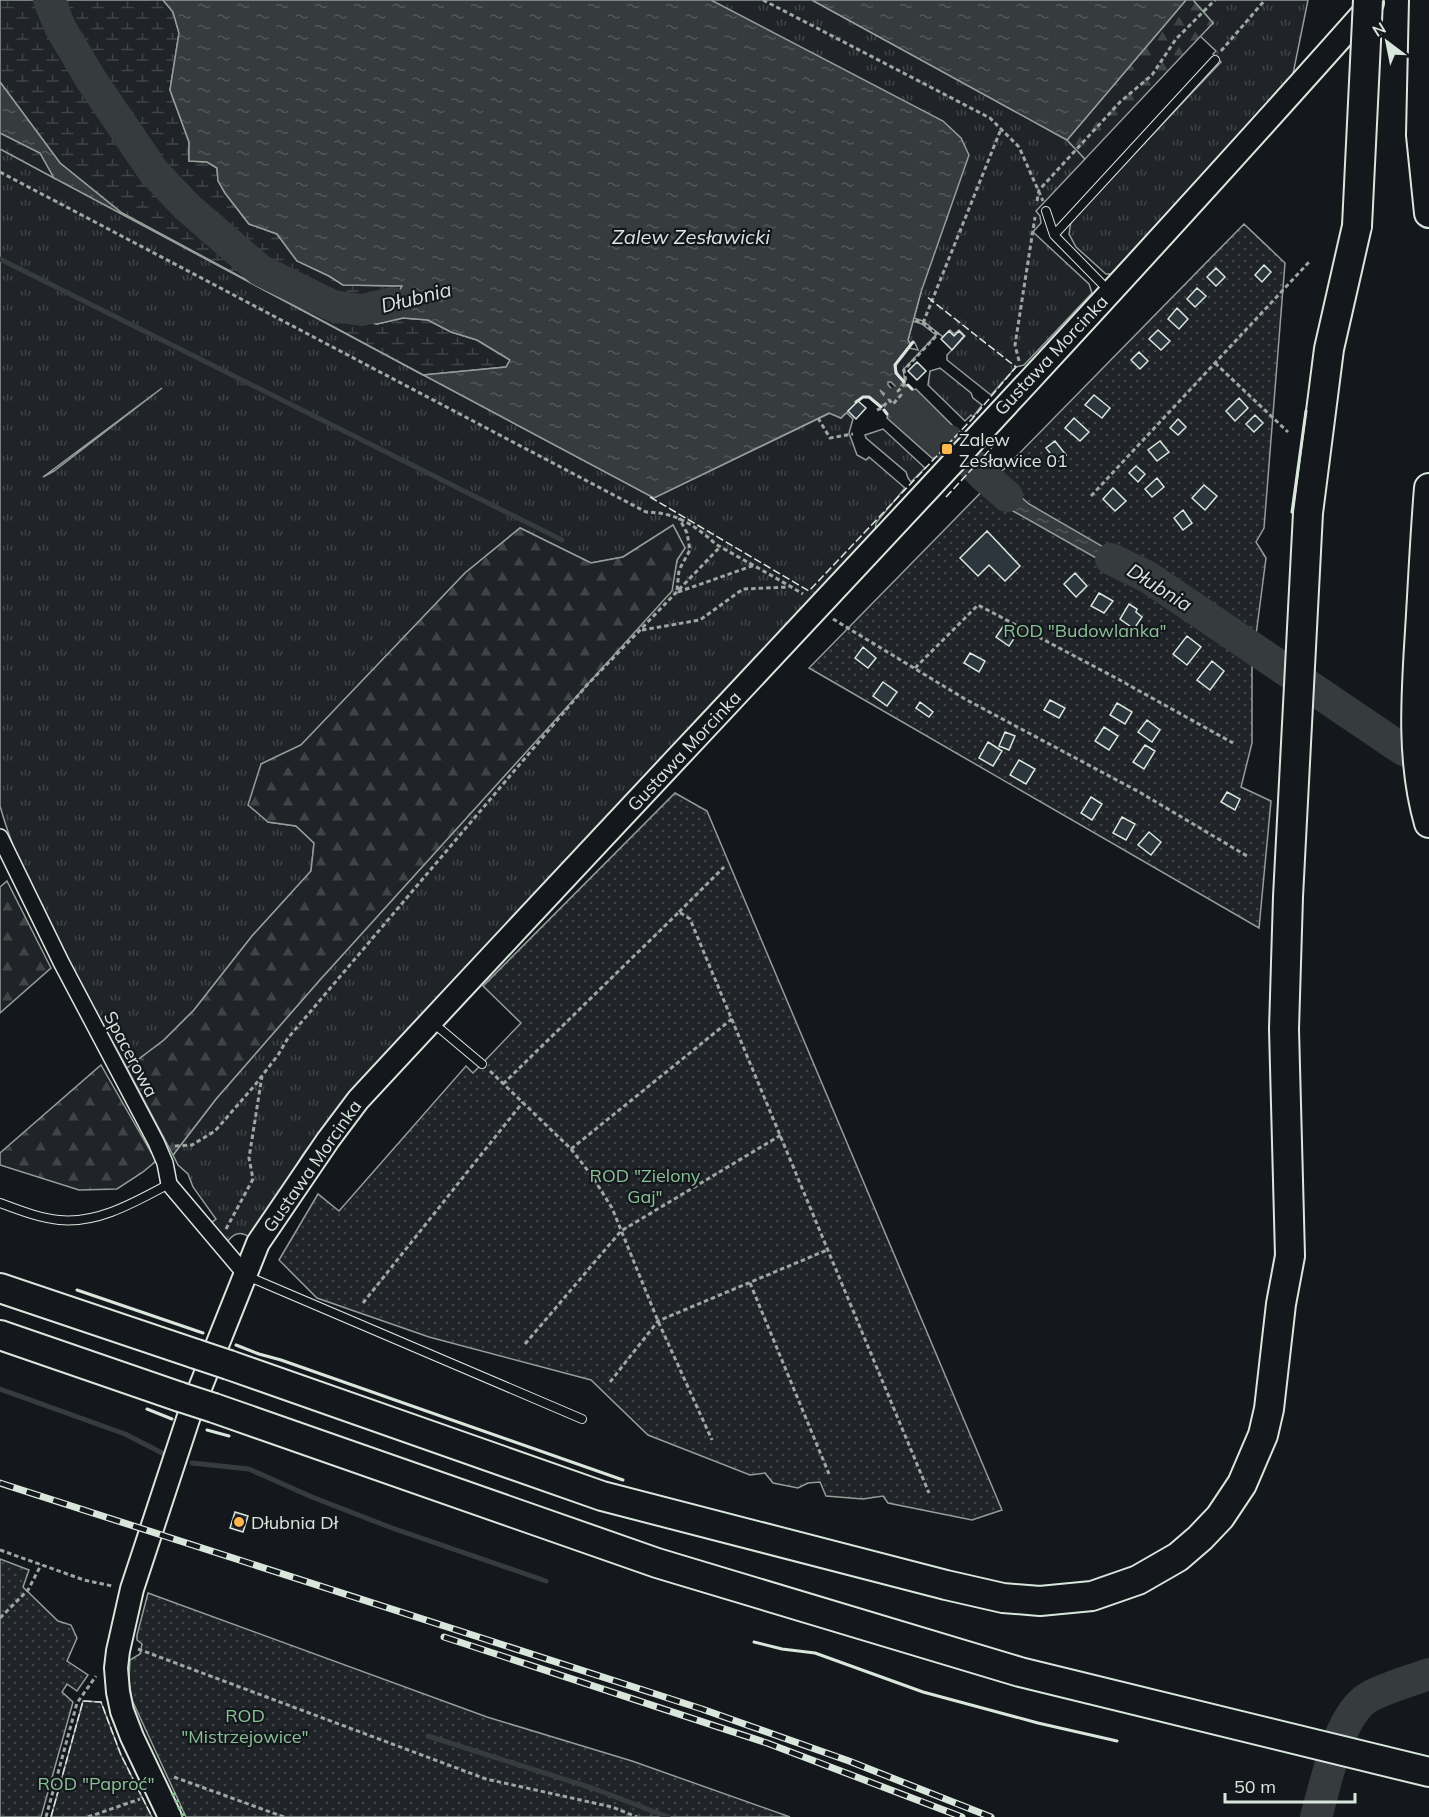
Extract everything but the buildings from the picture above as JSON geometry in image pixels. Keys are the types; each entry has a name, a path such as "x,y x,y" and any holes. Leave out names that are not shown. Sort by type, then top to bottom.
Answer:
{"highway":[{"path":"0,1288 229,1365 602,1496 1003,1598 1040,1601 1092,1596 1138,1580 1178,1557 1210,1528 1229,1506 1259,1446 1269,1409 1281,1304 1290,1256 1284,1029 1288,897 1308,513 1329,349 1357,226 1368,0"},
{"path":"1424,0 1421,135 1429,213"},
{"path":"1429,488 1416,736 1420,777 1429,823"},
{"path":"0,1335 657,1563 1020,1672 1429,1772"}],"street":[{"name":"Gustawa Morcinka","path":"170,1817 147,1790 122,1711 117,1680 118,1651 132,1589 190,1413 258,1243 358,1100 1026,383 1375,0"},
{"name":"Spacerowa","path":"0,837 61,962 156,1142 165,1163 169,1184 246,1275"}],"lane":[{"path":"1054,235 1215,60"},
{"path":"1046,211 1054,235 1110,292"},
{"path":"431,1022 482,1064"},
{"path":"0,1203 36,1216 60,1220 82,1219 118,1209 169,1184"},
{"path":"246,1275 582,1419"}],"path":[{"path":"763,0 990,118 1019,147 1046,211"},
{"path":"1037,201 1039,190 1120,102 1152,75 1176,39 1215,0"},
{"path":"1215,60 1230,39 1265,0"},
{"path":"923,323 1001,129"},
{"path":"0,172 646,512 664,513 678,518 720,547 791,587 965,699 1141,793 1247,856"},
{"path":"1026,383 1015,345 1036,212"},
{"path":"1091,496 1310,261"},
{"path":"877,410 889,400 893,404 902,395 898,391 905,384 904,370 938,334 923,323 913,320"},
{"path":"1215,363 1288,432"},
{"path":"818,418 830,438 853,434"},
{"path":"677,592 679,570 690,550 687,533 678,518"},
{"path":"156,1142 177,1147 192,1145 215,1131 278,1055 288,1038 587,685 720,547"},
{"path":"677,592 755,565"},
{"path":"640,630 700,620 743,589 791,587"},
{"path":"915,668 978,606 1116,678 1233,743"},
{"path":"504,1083 724,867"},
{"path":"680,912 690,919 733,1018 929,1493"},
{"path":"570,1149 733,1018"},
{"path":"482,1064 570,1149 592,1176 612,1208 658,1321 712,1440"},
{"path":"219,1243 253,1179 249,1158 262,1074"},
{"path":"363,1303 523,1102"},
{"path":"525,1344 621,1231 781,1136"},
{"path":"610,1382 658,1321 827,1250"},
{"path":"750,1283 829,1474"},
{"path":"0,1550 84,1580 132,1589"},
{"path":"0,1618 28,1590 41,1565"},
{"path":"118,1651 141,1649 486,1779 612,1807 637,1817"},
{"path":"46,1817 77,1703 92,1680 101,1672"},
{"path":"88,1817 147,1790 168,1775 284,1817"}],"green space":[{"path":"0,0 163,0 173,12 179,33 170,90 189,142 189,161 207,162 217,168 218,180 225,193 249,224 277,234 297,261 343,285 402,286 397,295 353,304 343,317 377,324 403,318 428,320 451,332 477,340 510,360 506,367 423,375 122,213 60,163 0,82"},
{"path":"711,0 812,0 1067,140 1085,159 1036,211 1041,223 1033,232 1089,284 1092,293 1024,365 1016,367 991,395 947,360 947,355 965,336 959,330 954,334 950,330 943,337 923,321 914,318 921,292"},
{"path":"1186,0 1193,0 1213,23 1085,159 1067,140"},
{"path":"1193,0 1308,0 1293,74 1111,274 1106,274 1076,247 1069,234 1071,221 1221,62 1213,54 1216,51 1200,36 1213,23"},
{"path":"0,133 40,153 54,178 0,149"},
{"path":"0,149 654,498 830,413 841,418 846,412 853,419 849,433 857,455 866,460 869,457 905,488 876,523 875,532 370,1071 304,1153 249,1237 238,1234 228,1241 211,1223 216,1219 193,1187 188,1174 178,1165 173,1155 216,1099 318,982 671,591 677,560 685,548 673,525 623,557 591,563 520,528 465,573 301,745 261,764 268,822 296,826 314,843 311,871 252,936 194,1010 164,1040 127,1068 56,940 24,874 0,806","holes":["162,388 54,471 43,477"]},
{"name":"ROD \"Budowlanka\"","path":"1244,224 1285,263 1264,528 1256,542 1266,558 1252,666 1252,743 1241,787 1271,801 1259,928 809,668"},
{"path":"913,321 922,324 936,335 903,370 905,381 896,368 898,360 909,348 918,350 915,343 911,345 908,340"},
{"path":"940,368 982,405 973,417 971,415 965,421 928,385 930,371"},
{"path":"883,429 925,468 911,482 906,472 866,438 865,435"},
{"path":"673,525 685,548 677,560 672,591 318,982 216,1099 173,1155 127,1068 164,1040 194,1010 252,936 311,871 314,843 296,826 268,822 248,805 261,764 301,745 465,573 520,528 591,563 623,557"},
{"name":"ROD \"Zielony Gaj\"","path":"675,793 707,811 1002,1510 972,1520 888,1503 883,1496 863,1499 826,1496 820,1482 808,1483 798,1488 773,1483 765,1473 750,1475 648,1435 591,1380 429,1337 317,1298 279,1260 318,1194 339,1211 466,1066 473,1073 521,1023 483,986"},
{"path":"7,881 51,968 0,1013 0,887"},
{"path":"101,1065 156,1161 117,1189 79,1190 0,1165 0,1153"},
{"path":"0,1559 29,1570 23,1587 58,1621 71,1625 77,1638 67,1661 88,1675 77,1691 67,1684 62,1692 73,1702 41,1817 0,1817"},
{"name":"ROD \"Mistrzejowice\"","path":"148,1593 487,1717 632,1761 790,1817 186,1817 132,1700 129,1680 130,1660 140,1654 142,1644 137,1640 137,1635"},
{"name":"ROD \"Paproć\"","path":"83,1701 101,1702 121,1755 152,1817 51,1817"}],"water":[{"name":"Zalew Zesławicki","path":"163,0 711,0 943,121 961,138 969,155 921,292 908,340 911,345 895,367 904,382 898,389 888,382 897,394 892,400 880,390 887,400 881,407 871,398 863,397 841,418 829,413 654,498 423,375 506,367 510,360 477,340 451,332 428,320 403,318 377,324 343,317 353,304 397,295 402,286 343,285 297,261 277,234 249,224 218,181 217,168 207,162 189,161 189,142 170,90 179,33 173,12"},
{"path":"812,0 1186,0 1067,140"},
{"path":"0,82 60,163 122,213 382,353 54,178 40,153 0,133"},
{"path":"907,385 913,390 916,389 959,432 933,459 887,418 888,414 884,410 891,403 896,407 902,399 905,400 946,440 948,438 902,391"},
{"path":"981,460 992,476 1000,479 1029,504 1126,560 1148,577 1112,567 1013,511 966,477"}],"waterway":[{"name":"Dłubnia","path":"49,0 60,27 90,78 153,171 187,207 260,270 333,306 362,310 392,303"},
{"path":"0,259 562,540"},
{"name":"Dłubnia","path":"899,402 943,443 949,441 1007,496"},
{"name":"Dłubnia","path":"1111,559 1148,577 1402,749 1429,762"},
{"path":"0,1389 125,1434 164,1454"},
{"path":"192,1463 249,1469 312,1497 392,1528 546,1581"},
{"name":"Dłubnia","path":"1316,1817 1341,1734 1358,1706 1376,1693 1429,1674"},
{"path":"428,1736 595,1789 668,1817"}],"railway":[{"path":"0,1483 702,1709 849,1761 991,1817"},
{"path":"444,1637 767,1743 962,1817"}],"hedge":[{"path":"173,1793 184,1817"}],"fence":[{"path":"650,497 809,591 972,419 1016,367 926,296"},
{"path":"946,497 997,442"},
{"path":"51,1817 83,1701 101,1702 121,1755 152,1817"}],"wall":[{"path":"904,382 896,373 895,365 913,342"},
{"path":"908,385 912,389"},
{"path":"856,402 863,397 869,397 881,407"},
{"path":"884,410 887,414"},
{"path":"1292,512 1306,411"},
{"path":"77,1290 203,1333"},
{"path":"236,1345 623,1480"},
{"path":"147,1409 172,1419"},
{"path":"207,1430 229,1436"},
{"path":"754,1642 782,1649 815,1653 923,1692 1038,1723 1117,1741"}],"place":[{"name":"Zalew Zesławice 01","path":"947,449"},
{"name":"Dłubnia Dł","path":"239,1522"}]}
